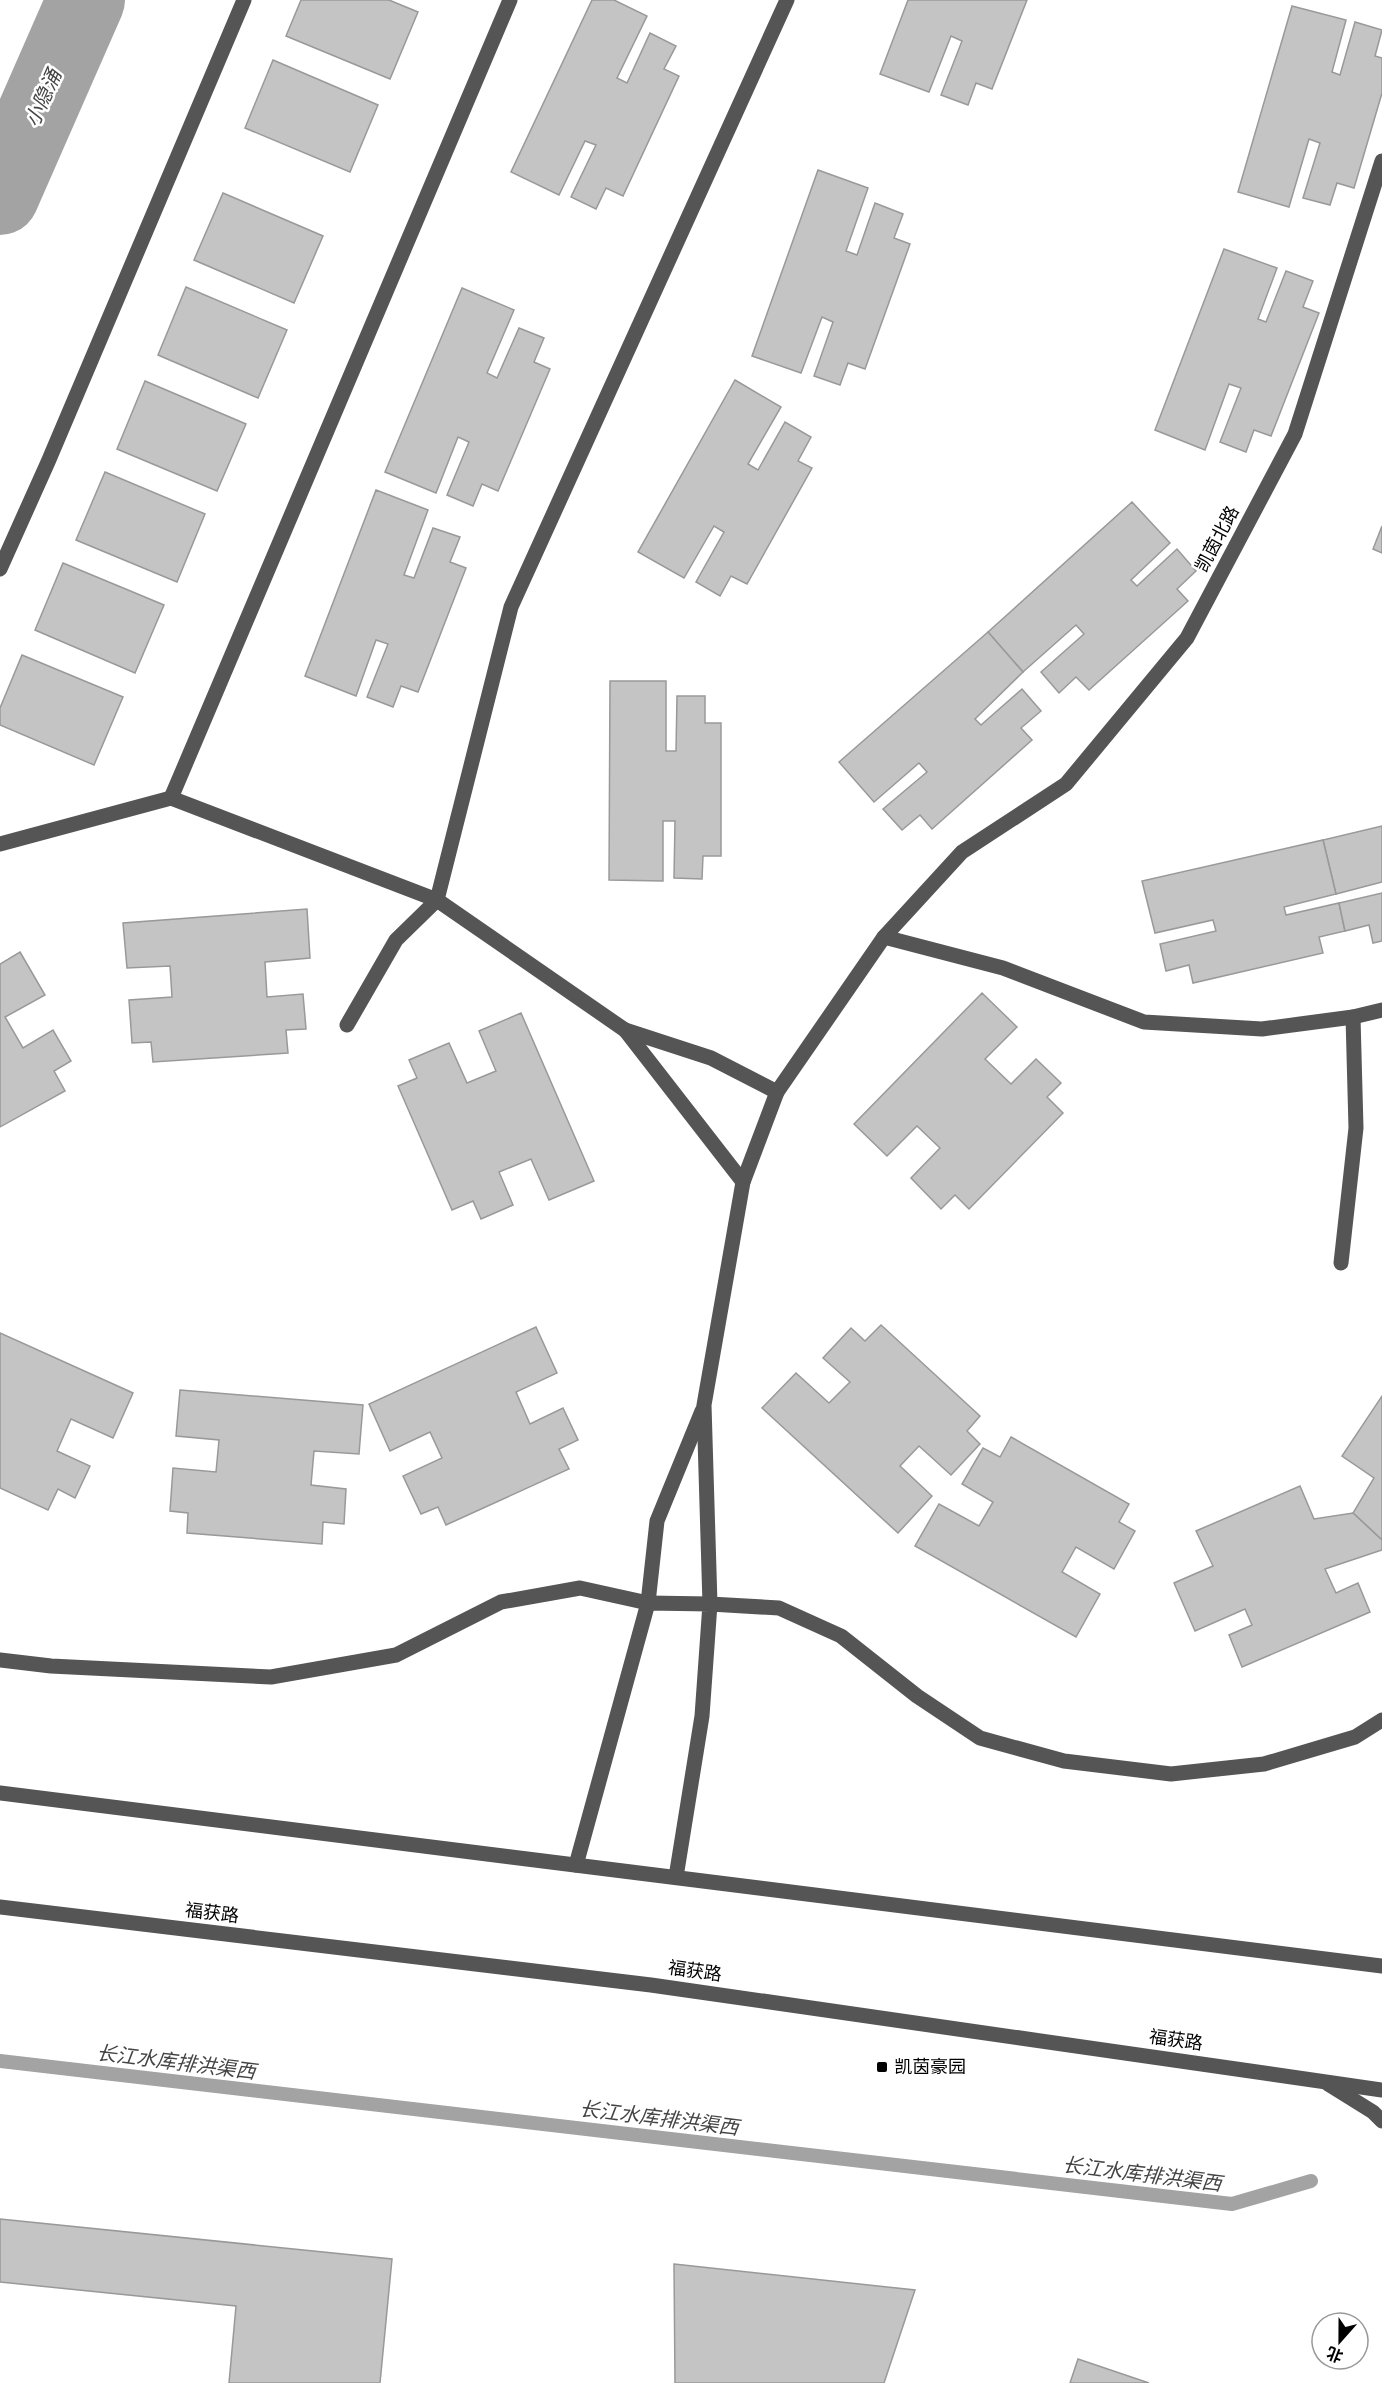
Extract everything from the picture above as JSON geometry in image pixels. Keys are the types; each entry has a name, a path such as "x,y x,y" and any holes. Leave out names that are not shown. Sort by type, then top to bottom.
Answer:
{"street":[{"path":"0,569 48,462 244,0"},
{"path":"171,798 510,0"},
{"path":"348,1025 396,940 437,900 511,608 787,0"},
{"name":"凯茵北路","path":"704,1405 743,1182 777,1092 884,937 962,852 1066,784 1187,638 1295,434 1382,161"},
{"path":"0,844 171,798 437,900 625,1030 711,1058 777,1092"},
{"path":"884,937 1003,968 1144,1022 1262,1029 1353,1017 1382,1010"},
{"path":"1341,1263 1356,1128 1353,1017"},
{"path":"625,1030 743,1182"},
{"path":"576,1865 648,1603 657,1521 704,1405"},
{"path":"676,1877 702,1716 710,1604 704,1405"},
{"path":"0,1660 51,1666 271,1677 396,1655 501,1602 580,1588 648,1603 779,1608 841,1636 917,1696 980,1738 1064,1761 1171,1774 1264,1764 1355,1737 1382,1720"},
{"path":"0,1793 1382,1966"},
{"name":"福获路","path":"0,1907 651,1985 1382,2090"},
{"path":"1323,2081 1373,2112 1382,2121"}],"building":[{"path":"301,0 389,0 418,12 390,79 286,36"},
{"path":"592,0 614,0 647,16 617,78 627,83 650,33 676,46 664,69 679,76 623,196 606,188 596,209 571,197 596,145 585,141 559,195 511,172"},
{"path":"908,0 1027,0 992,89 976,83 968,105 941,95 962,41 951,36 929,92 880,74"},
{"path":"1292,6 1346,20 1332,72 1340,75 1355,22 1382,30 1375,56 1382,58 1382,93 1354,188 1337,183 1330,205 1303,198 1320,143 1309,139 1289,207 1238,192"},
{"path":"273,60 378,105 350,172 245,128"},
{"path":"818,170 868,188 846,251 857,255 875,203 903,214 894,238 910,244 865,369 848,363 840,385 814,376 833,322 822,317 801,373 752,356"},
{"path":"223,193 323,236 294,303 194,260"},
{"path":"1224,249 1277,268 1258,319 1266,322 1286,271 1313,281 1303,307 1319,313 1271,436 1254,430 1246,452 1220,442 1241,388 1229,384 1205,450 1155,430"},
{"path":"186,287 287,330 258,398 158,355"},
{"path":"462,288 514,310 487,373 497,378 519,328 544,338 534,362 550,369 498,491 482,484 473,506 447,495 469,442 458,437 436,493 385,472"},
{"path":"735,380 781,407 748,464 758,470 785,422 811,437 798,461 812,468 747,584 731,576 720,596 696,582 724,532 714,526 684,578 638,552"},
{"path":"145,381 246,424 217,491 117,449"},
{"path":"105,472 205,514 177,582 76,540"},
{"path":"376,490 428,510 404,575 414,578 433,528 460,537 450,562 466,568 418,692 401,686 393,707 367,697 388,644 376,640 356,696 305,676"},
{"path":"1132,502 1170,543 1131,580 1137,586 1177,549 1196,571 1177,589 1188,601 1089,690 1076,677 1059,693 1041,672 1084,634 1076,625 1023,672 988,632"},
{"path":"1382,526 1382,553 1373,549"},
{"path":"63,563 164,605 135,673 35,630"},
{"path":"988,632 1023,672 975,719 981,725 1022,689 1041,711 1021,728 1032,740 932,829 920,815 902,830 883,809 927,772 919,763 874,802 839,762"},
{"path":"22,655 123,697 94,765 0,725 0,708"},
{"path":"610,681 666,681 666,751 676,751 677,696 705,696 705,723 721,723 721,856 703,856 702,879 674,878 675,821 663,821 663,881 609,880"},
{"path":"1382,826 1382,882 1336,894 1323,840"},
{"path":"1323,840 1336,894 1284,907 1286,915 1339,903 1345,931 1319,937 1323,953 1193,983 1189,965 1166,971 1160,944 1216,931 1213,920 1155,933 1142,881"},
{"path":"1382,893 1382,941 1373,943 1369,925 1345,931 1339,903"},
{"path":"307,909 310,958 265,962 267,997 303,994 306,1029 286,1030 288,1053 153,1062 151,1042 132,1043 129,1000 172,997 170,966 127,968 123,923"},
{"path":"20,952 45,995 5,1017 23,1048 53,1030 71,1061 54,1071 65,1091 0,1127 0,964"},
{"path":"982,993 1017,1027 985,1059 1011,1084 1036,1059 1061,1083 1047,1097 1063,1113 969,1209 955,1195 941,1209 911,1178 940,1148 917,1126 887,1156 854,1124"},
{"path":"521,1013 594,1181 549,1200 531,1159 499,1172 513,1205 481,1219 473,1201 452,1210 398,1086 417,1078 409,1060 449,1043 467,1083 496,1071 479,1031"},
{"path":"881,1325 980,1416 967,1431 980,1444 951,1475 919,1446 900,1466 932,1496 898,1533 762,1408 796,1373 829,1403 850,1382 823,1358 851,1328 865,1341"},
{"path":"536,1327 557,1373 516,1392 530,1424 563,1408 578,1440 559,1449 569,1469 446,1525 438,1507 421,1514 403,1476 442,1458 430,1432 390,1451 369,1404"},
{"path":"0,1333 133,1393 113,1438 71,1419 57,1451 90,1466 75,1498 58,1489 48,1510 0,1488"},
{"path":"180,1390 363,1405 359,1454 314,1451 311,1485 346,1489 344,1524 323,1522 322,1544 187,1533 188,1513 170,1511 173,1468 216,1472 219,1440 176,1436"},
{"path":"1382,1396 1382,1540 1353,1513 1374,1478 1342,1456"},
{"path":"1011,1437 1129,1504 1119,1522 1135,1531 1114,1569 1076,1547 1062,1572 1100,1594 1076,1637 915,1546 939,1504 979,1526 993,1502 962,1484 983,1448 1000,1457"},
{"path":"1300,1486 1314,1519 1353,1513 1382,1540 1382,1550 1325,1569 1336,1593 1358,1583 1370,1612 1242,1667 1229,1635 1252,1625 1245,1609 1195,1631 1174,1583 1213,1566 1196,1531"},
{"path":"0,2219 392,2259 380,2383 229,2383 236,2306 0,2282"},
{"path":"674,2264 915,2290 884,2383 675,2383"},
{"path":"1078,2359 1149,2383 1070,2383"}],"waterway":[{"name":"小隐涌","path":"0,196 86,0"},
{"name":"长江水库排洪渠西","path":"0,2061 1232,2204 1311,2181"}],"place":[{"name":"凯茵豪园","path":"882,2067"}]}
